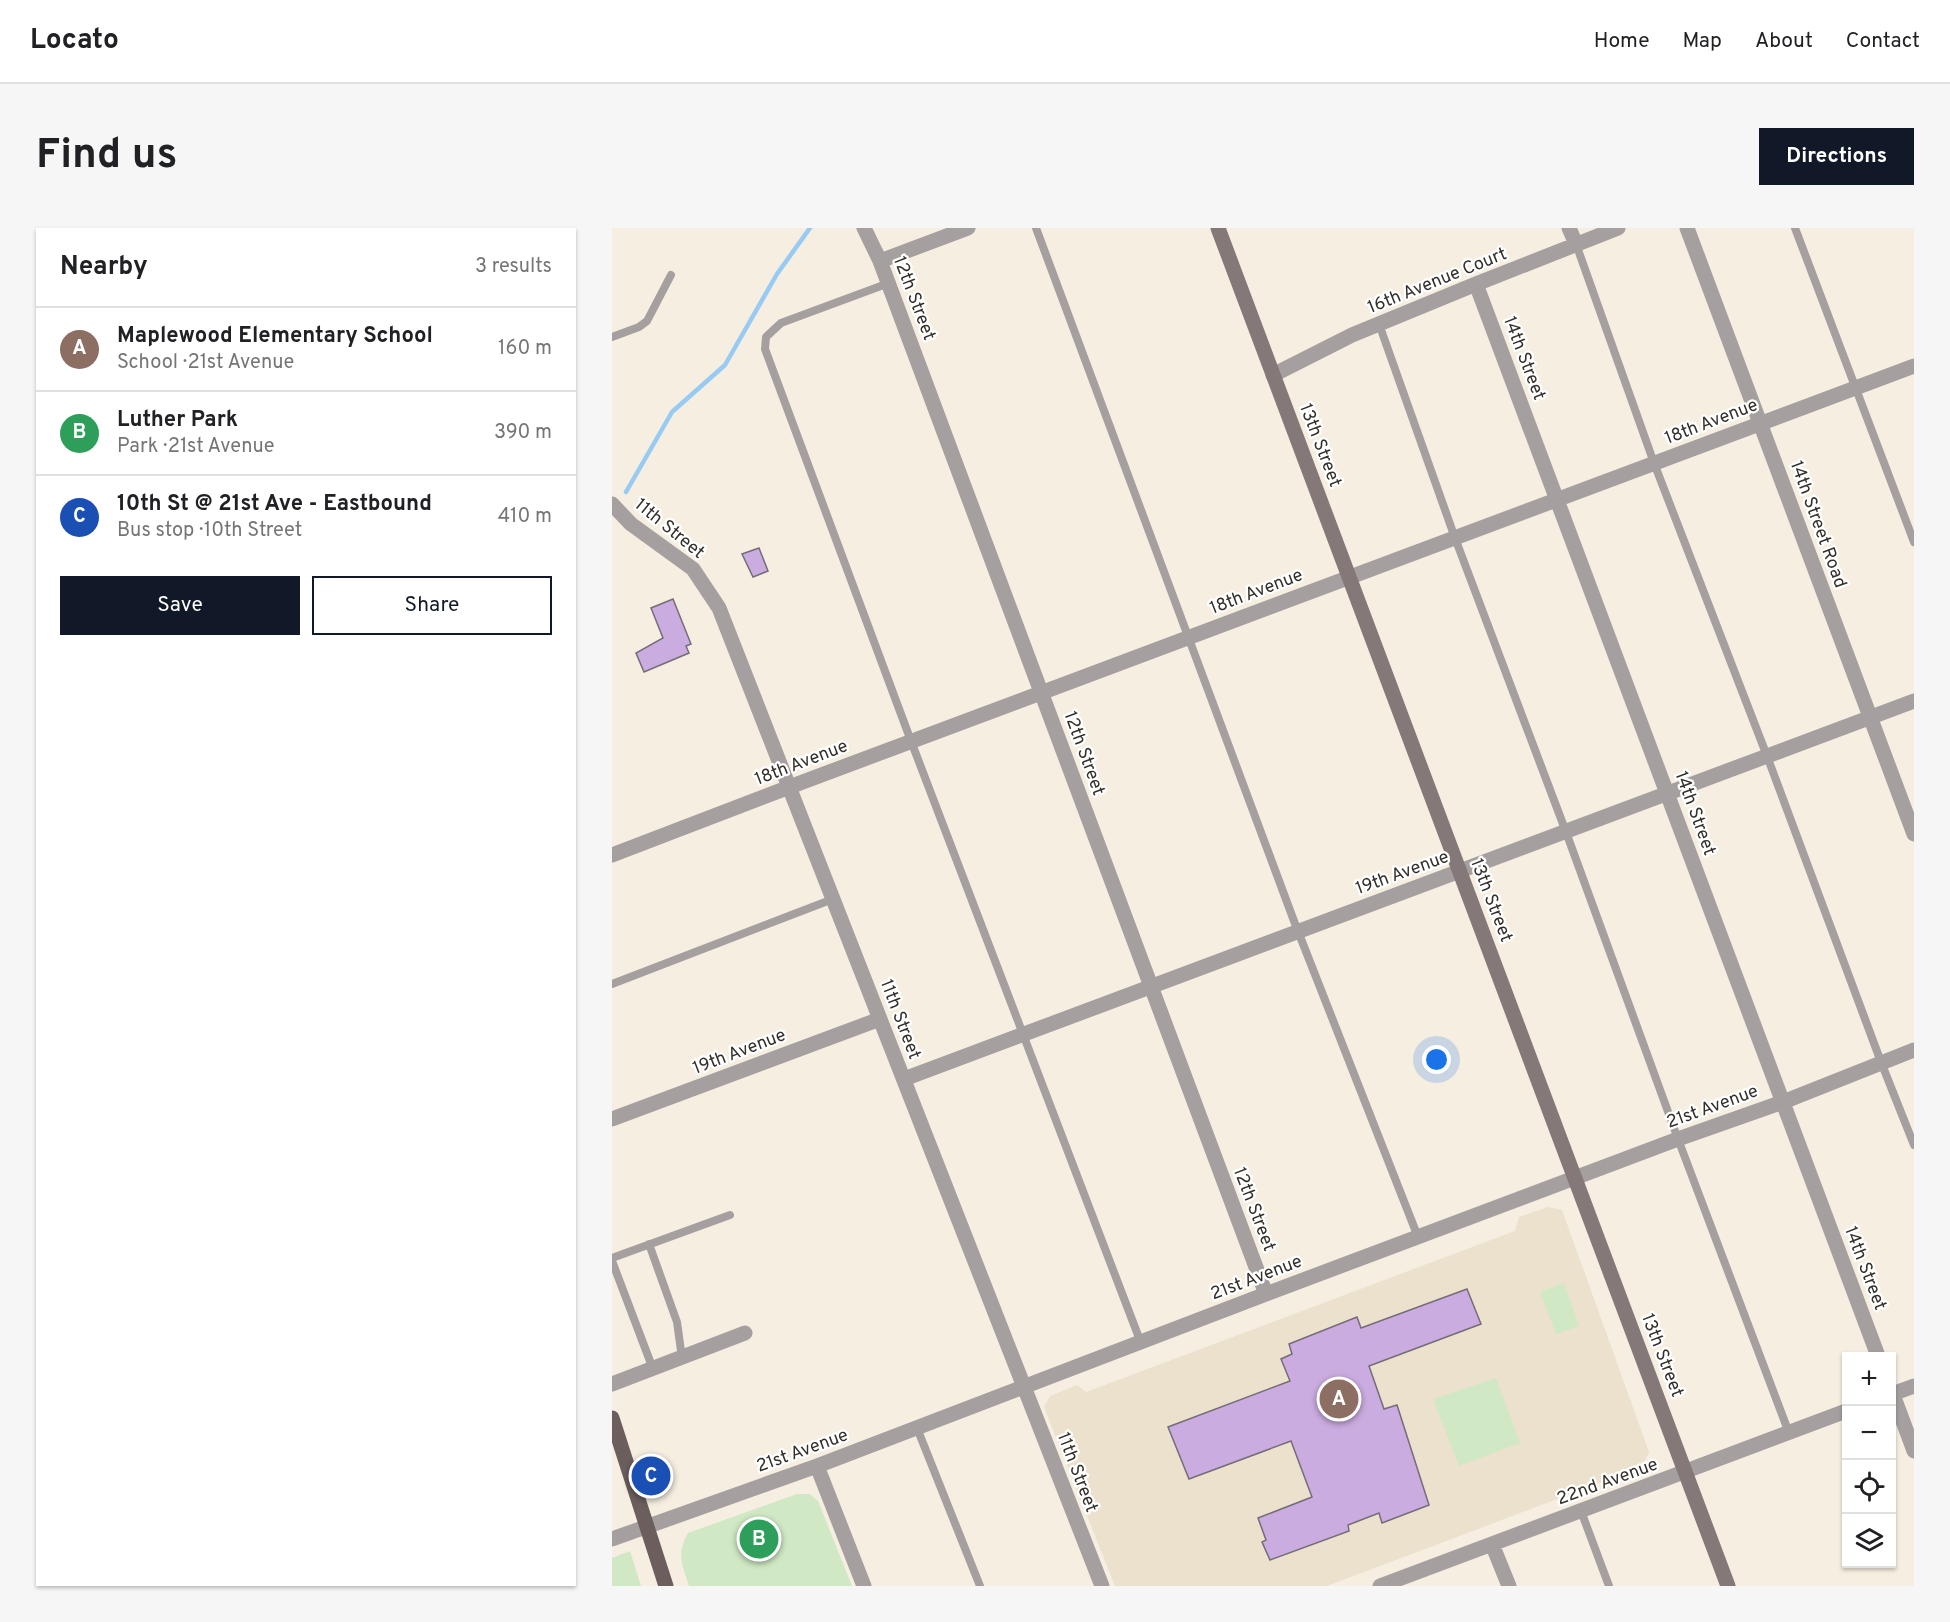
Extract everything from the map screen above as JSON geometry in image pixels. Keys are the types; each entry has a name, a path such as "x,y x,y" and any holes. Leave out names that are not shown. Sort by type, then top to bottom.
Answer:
{"main road":[{"path":"612,1418 649,1527 666,1586"}],"street":[{"name":"12th Street","path":"864,228 889,283 1266,1294"},
{"path":"880,261 968,228"},
{"name":"13th Street","path":"1218,228 1728,1586"},
{"path":"1569,228 1576,244"},
{"name":"16th Avenue Court","path":"1273,375 1379,324 1618,228"},
{"name":"14th Street Road","path":"1687,228 1914,834"},
{"name":"14th Street","path":"1476,284 1877,1352"},
{"name":"18th Avenue","path":"612,855 1914,366"},
{"name":"11th Street","path":"612,504 631,524 689,565 719,608 1102,1586"},
{"name":"19th Avenue","path":"904,1079 1914,701"},
{"name":"19th Avenue","path":"612,1119 880,1019"},
{"name":"21st Avenue","path":"612,1539 817,1466 1266,1294 1678,1139 1783,1102 1914,1050"},
{"path":"612,1384 745,1333"},
{"path":"1896,1392 1914,1386"},
{"path":"1896,1404 1914,1451"},
{"name":"22nd Avenue","path":"1380,1586 1404,1582 1492,1544 1842,1413"},
{"path":"817,1466 864,1586"},
{"path":"1492,1544 1509,1586"}],"lane":[{"path":"1036,228 1299,932 1418,1237"},
{"path":"1795,228 1914,542"},
{"path":"1576,244 1654,463 1914,1145"},
{"path":"612,337 639,327 647,321 671,275"},
{"path":"889,283 781,323 766,337 765,349 911,741 1141,1343"},
{"path":"1379,324 1455,538 1789,1433"},
{"path":"612,984 833,899"},
{"path":"653,1369 612,1260 730,1215"},
{"path":"649,1244 677,1322 682,1358"},
{"path":"917,1428 980,1586"},
{"path":"1581,1511 1609,1586"}],"shaded area":[{"path":"1548,1207 1562,1210 1649,1452 1642,1467 1327,1586 1115,1586 1044,1407 1050,1396 1077,1385 1086,1392 1515,1231 1519,1217"}],"green space":[{"path":"1564,1283 1579,1326 1556,1334 1540,1292"},
{"path":"1496,1378 1520,1443 1459,1466 1433,1399"},
{"path":"797,1494 810,1494 818,1501 852,1586 689,1586 681,1554 688,1533"},
{"path":"630,1551 641,1586 612,1586 612,1558"}],"building":[{"path":"759,548 768,571 753,577 742,554"},
{"path":"673,599 691,644 686,646 689,653 644,672 636,653 663,638 651,608"},
{"path":"1467,1289 1481,1324 1369,1366 1384,1409 1397,1405 1429,1505 1382,1523 1379,1513 1348,1525 1349,1531 1270,1560 1262,1542 1266,1540 1258,1518 1312,1497 1291,1441 1189,1479 1168,1427 1290,1381 1281,1359 1292,1354 1289,1344 1357,1317 1361,1328"}],"waterway":[{"path":"626,492 672,412 725,365 777,274 810,228"}],"place":[{"name":"Maplewood Elementary School","path":"1339,1399"},
{"name":"10th St @ 21st Ave - Eastbound","path":"651,1476"},
{"name":"Luther Park","path":"759,1539"}]}
